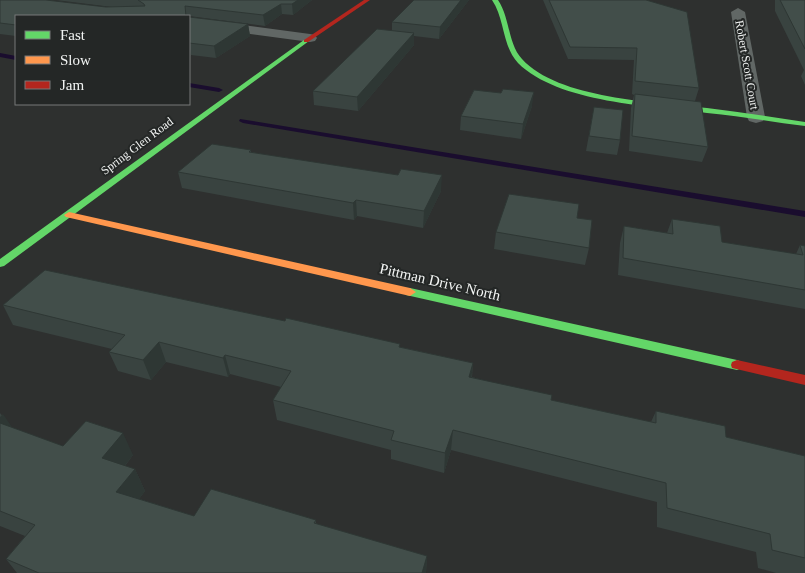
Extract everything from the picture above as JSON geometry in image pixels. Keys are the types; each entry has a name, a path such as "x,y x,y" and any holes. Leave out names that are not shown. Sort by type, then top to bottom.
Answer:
{"street":[{"name":"Spring Glen Road","path":"0,264 69,215 186,126 367,0"},
{"path":"495,0 504,14 518,59 534,73 550,81 578,90 630,101 805,124"},
{"name":"Robert Scott Court","path":"738,12 756,117"},
{"path":"190,22 310,38"},
{"name":"Pittman Drive North","path":"69,215 805,380"},
{"path":"0,250 16,254"}],"building":[{"path":"0,0 46,0 106,7 145,6 138,0 298,0 292,4 281,4 263,15 185,6 186,15 15,15 15,25 0,23"},
{"path":"414,0 461,0 440,27 392,22"},
{"path":"549,0 646,0 687,12 699,88 635,81 637,48 570,47"},
{"path":"780,0 805,0 805,49"},
{"path":"190,17 248,24 214,46 190,43"},
{"path":"377,29 414,33 357,97 313,91"},
{"path":"503,89 534,92 523,124 461,116 474,90 501,93"},
{"path":"635,94 701,102 708,147 632,136"},
{"path":"594,107 623,110 620,140 589,136"},
{"path":"212,144 251,150 249,152 398,175 401,169 442,175 424,211 356,200 353,203 178,172"},
{"path":"509,194 579,204 577,218 592,220 589,248 496,232"},
{"path":"672,219 720,226 722,242 803,255 800,245 805,246 805,290 623,258 624,226 673,234"},
{"path":"45,270 285,321 286,318 400,344 399,347 473,363 469,377 552,395 551,400 656,423 656,411 725,426 726,437 805,456 805,558 772,550 770,534 667,508 666,483 453,430 445,453 391,440 394,431 273,400 291,371 225,355 223,358 159,342 143,360 109,352 125,335 3,305"},
{"path":"86,421 123,433 102,458 135,469 116,492 194,516 211,489 316,520 314,523 427,556 422,573 39,573 6,559 35,525 0,511 0,423 63,446"}],"waterway":[{"path":"0,55 15,58"},
{"path":"190,85 219,90"},
{"path":"243,121 805,214"}],"traffic: fast":[{"path":"495,0 503,14 511,45 519,60 533,73 552,83 601,97 805,124"},
{"path":"0,264 306,41"},
{"path":"410,292 737,365"}],"traffic: slow":[{"path":"69,215 410,292"}],"traffic: jam":[{"path":"306,41 367,0"},
{"path":"737,365 805,380"}]}
